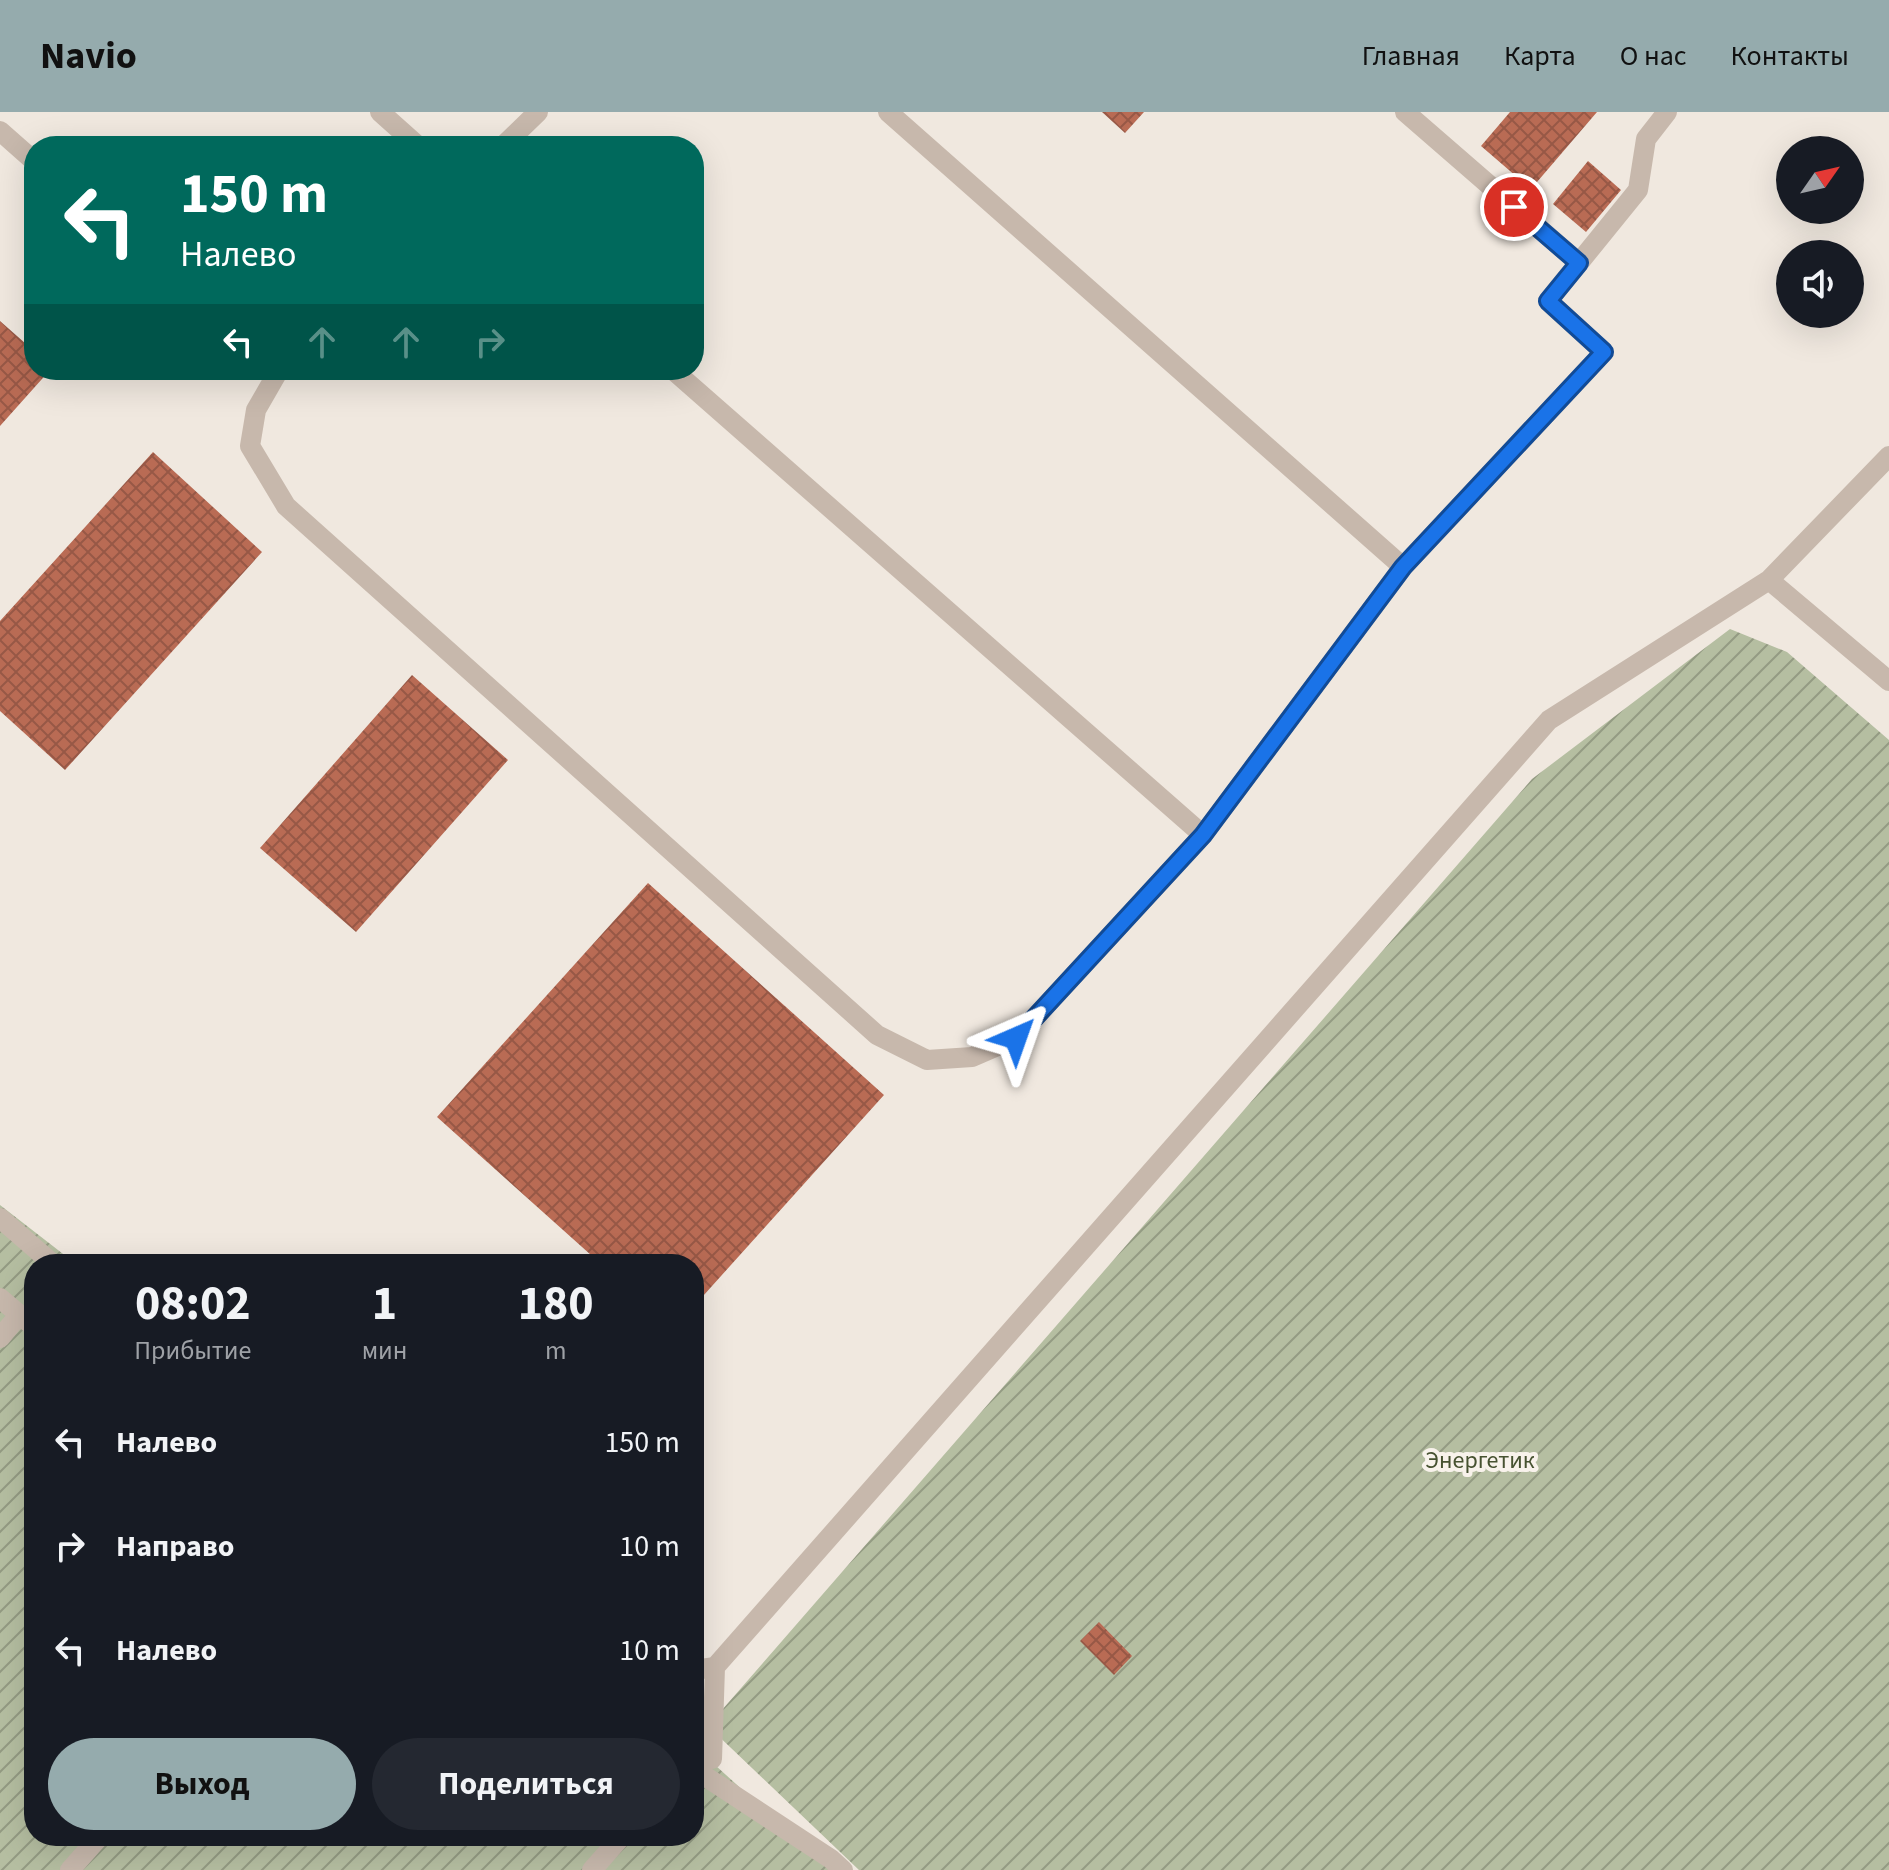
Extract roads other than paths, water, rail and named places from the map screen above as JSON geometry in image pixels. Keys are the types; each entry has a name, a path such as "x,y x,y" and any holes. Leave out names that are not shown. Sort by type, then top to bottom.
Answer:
{"lane":[{"path":"380,112 407,136"},
{"path":"513,136 538,112"},
{"path":"888,112 1403,567"},
{"path":"1405,112 1579,263"},
{"path":"271,380 256,410 250,446 286,506 877,1035 927,1060 972,1057 1016,1038 1203,835 1403,567 1604,352 1548,301 1638,190 1646,139 1667,112"},
{"path":"0,131 24,152"},
{"path":"684,380 1203,835"},
{"path":"704,1668 1549,720 1769,580 1889,456"},
{"path":"1769,580 1889,681"},
{"path":"0,1218 41,1254"},
{"path":"0,1298 24,1318"},
{"path":"0,1338 24,1323"},
{"path":"704,1765 843,1870"},
{"path":"70,1870 91,1846"},
{"path":"592,1870 613,1846"}],"park label":[{"name":"Энергетик","path":"1480,1460"}]}
